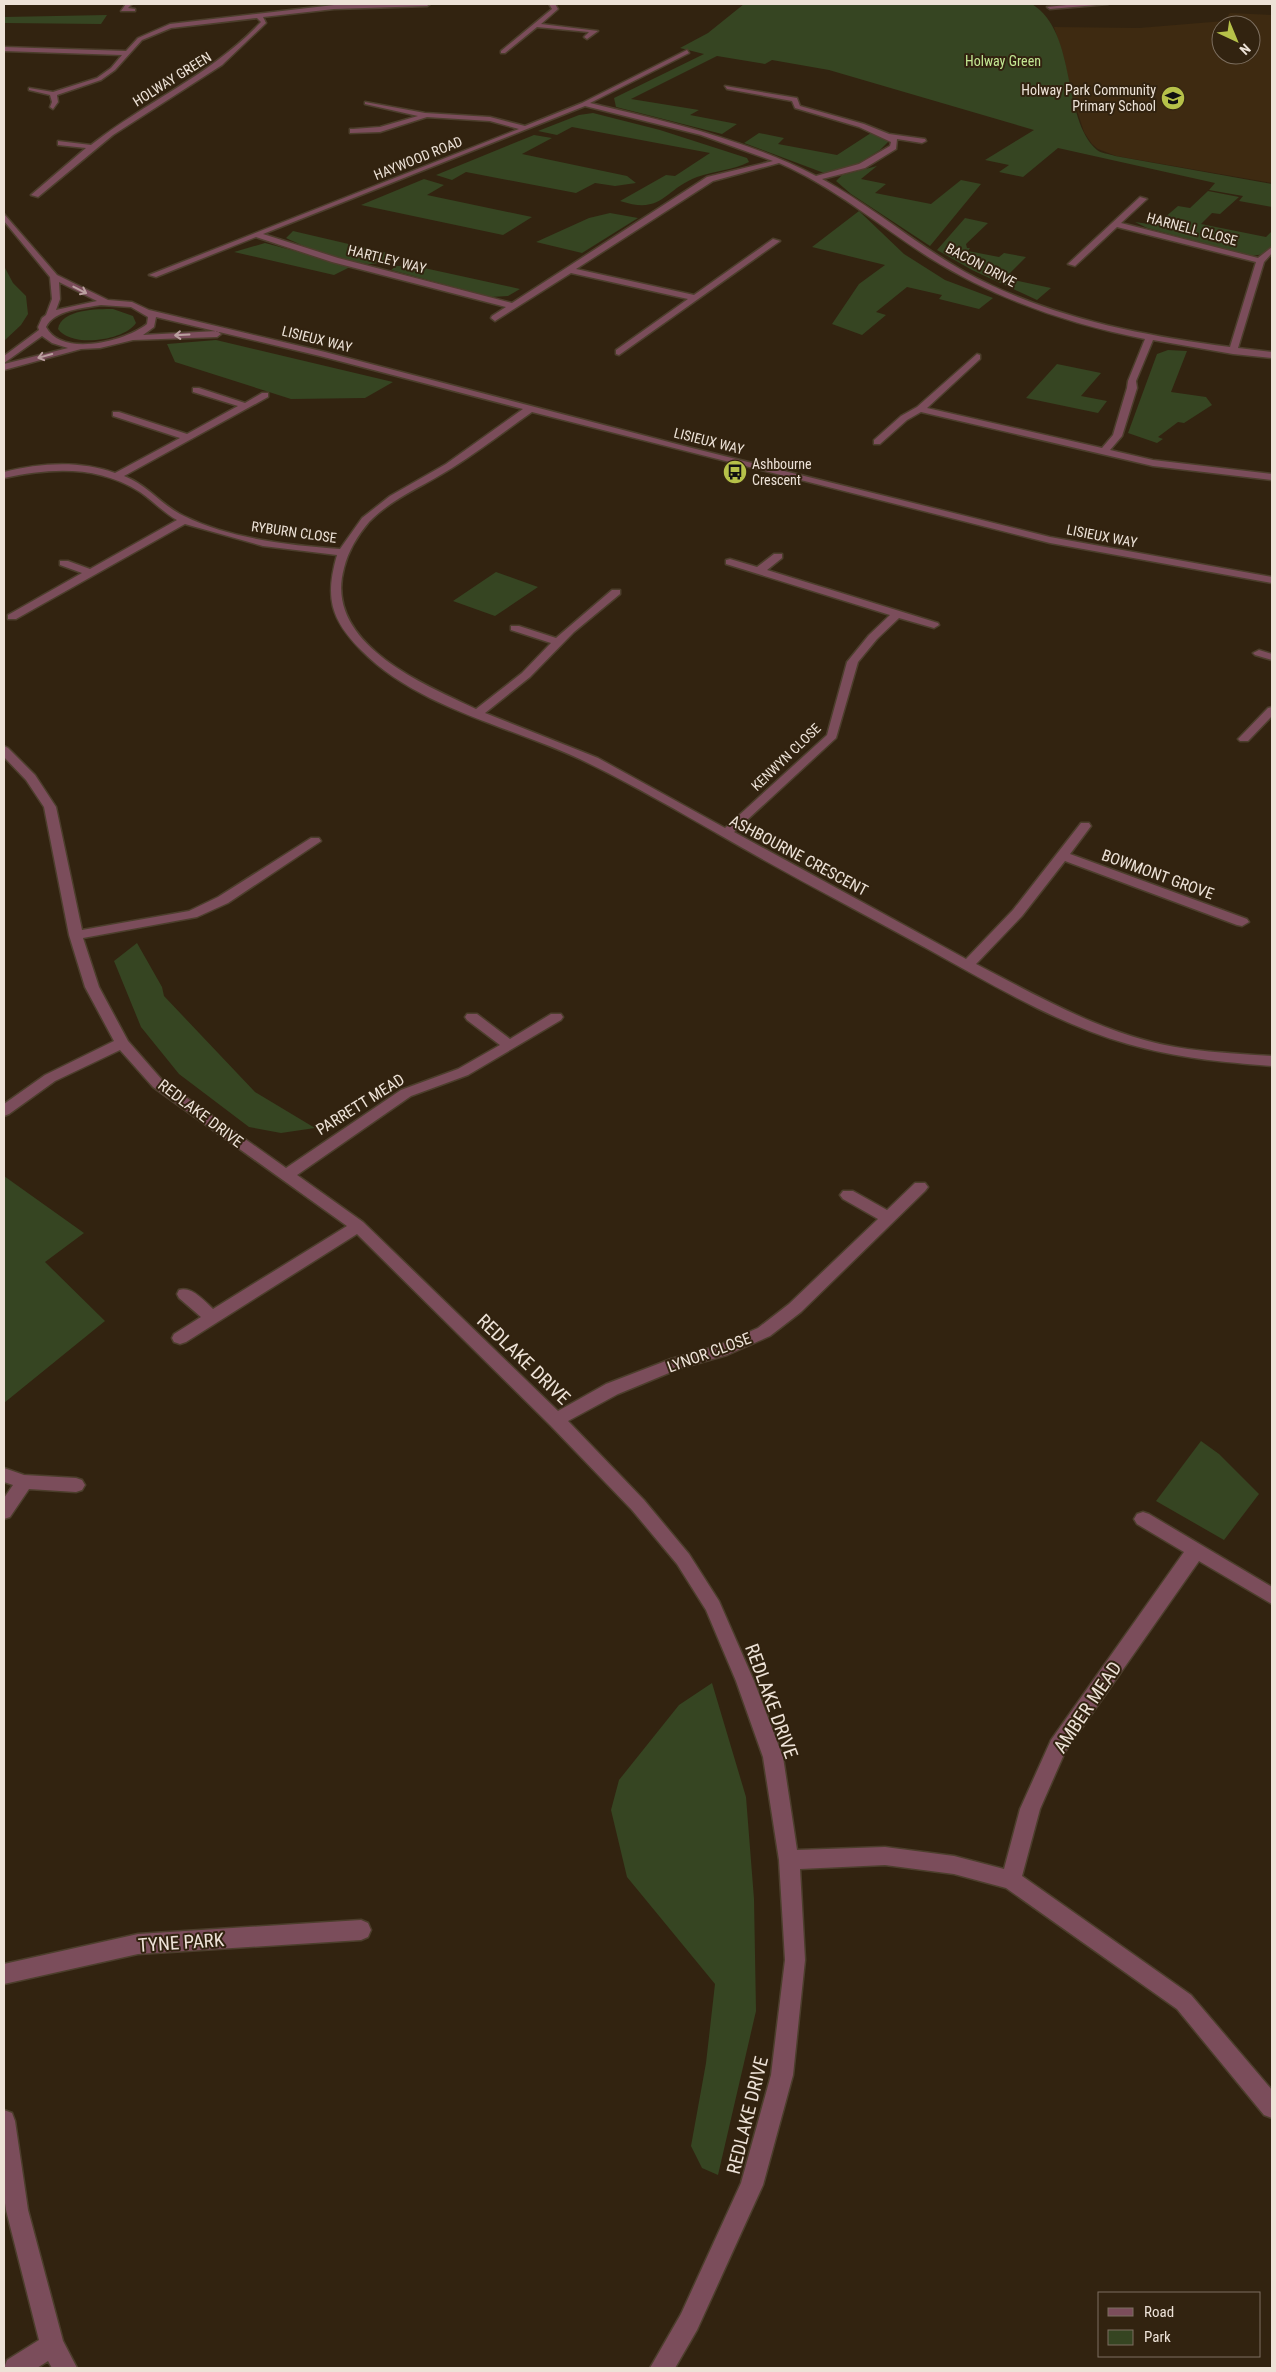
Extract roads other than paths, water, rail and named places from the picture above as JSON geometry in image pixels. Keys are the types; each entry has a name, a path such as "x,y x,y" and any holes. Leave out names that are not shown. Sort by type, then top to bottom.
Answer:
{"street":[{"path":"129,4 123,10 133,10"},
{"path":"31,89 53,94 99,79 113,69 140,38 170,26 334,7 427,4"},
{"path":"503,52 555,8 552,4"},
{"path":"1050,7 1105,4"},
{"name":"HOLWAY GREEN","path":"92,147 138,115 186,88 220,64 264,22 260,16"},
{"path":"534,25 597,29 587,37"},
{"path":"4,49 126,53"},
{"path":"29,58 37,50"},
{"name":"HAYWOOD ROAD","path":"153,275 584,104 687,52"},
{"path":"727,87 795,100 797,108 889,136 922,141"},
{"path":"53,94 55,102 53,107"},
{"path":"384,107 397,101"},
{"path":"367,103 425,115 490,120 525,128"},
{"name":"BACON DRIVE","path":"584,104 705,134 780,161 841,192 924,250 992,289 1069,318 1150,336 1233,351 1272,355"},
{"path":"353,131 368,132 382,130 425,115"},
{"path":"816,178 862,166 892,147 895,141 889,136"},
{"path":"61,143 92,147"},
{"path":"35,195 92,147"},
{"path":"495,318 710,179 780,161"},
{"name":"HARNELL CLOSE","path":"1072,264 1143,198"},
{"path":"4,216 54,277 107,302"},
{"name":"HARNELL CLOSE","path":"1115,224 1260,261"},
{"name":"HARTLEY WAY","path":"256,235 335,260 512,306"},
{"path":"619,352 776,241"},
{"path":"1233,351 1260,261 1272,249"},
{"path":"569,270 694,298"},
{"path":"54,277 56,299 50,317 44,324 43,331 45,335 57,342 86,346"},
{"path":"50,317 72,308 107,302"},
{"name":"LISIEUX WAY","path":"107,302 132,305 148,312 322,354 530,409 1050,540 1272,580"},
{"path":"133,338 151,325 152,316 148,312"},
{"path":"4,360 43,331"},
{"name":"LISIEUX WAY","path":"86,346 116,343 133,338 231,333"},
{"path":"1104,451 1117,436 1132,388 1132,381 1150,336"},
{"path":"4,367 86,346"},
{"path":"877,442 904,418 920,409 978,357"},
{"path":"196,390 243,406"},
{"path":"117,476 265,395"},
{"name":"ASHBOURNE CRESCENT","path":"530,409 449,466 393,498 366,520 343,552 335,580 337,605 347,627 366,649 390,669 428,691 477,714 594,761 967,965 1069,1018 1130,1040 1187,1054 1272,1061"},
{"path":"920,409 1154,462 1272,478"},
{"path":"116,414 187,437"},
{"name":"RYBURN CLOSE","path":"4,476 21,470 53,466 96,470 117,476 141,488 167,509 185,520 256,543 343,552"},
{"path":"12,617 185,520"},
{"path":"759,571 778,556"},
{"path":"730,562 934,625"},
{"path":"64,563 91,573"},
{"path":"477,714 526,675 557,642 616,592"},
{"name":"KENWYN CLOSE","path":"725,834 832,736 853,662 873,637 896,614"},
{"path":"515,628 557,642"},
{"path":"1259,653 1272,657"},
{"path":"1244,739 1272,710"},
{"name":"REDLAKE DRIVE","path":"4,750 32,778 50,807 76,935 92,987 122,1043 158,1084 358,1226 556,1420 655,1525 684,1559 713,1606 773,1757 789,1860 795,1960 782,2075 752,2185 689,2322 662,2368"},
{"path":"967,965 979,955 1016,914 1085,826"},
{"path":"76,935 192,914 223,900 315,841"},
{"name":"BOWMONT GROVE","path":"1063,856 1242,922"},
{"path":"472,1017 510,1046"},
{"name":"PARRETT MEAD","path":"287,1175 306,1160 406,1093 463,1072 510,1046 556,1017"},
{"path":"4,1111 50,1078 122,1043"},
{"name":"LYNOR CLOSE","path":"556,1420 612,1389 677,1363 721,1351 764,1332 794,1308 920,1187"},
{"path":"848,1195 888,1218"},
{"path":"180,1338 358,1226"},
{"path":"185,1294 213,1318"},
{"path":"4,1475 24,1482 76,1485"},
{"path":"4,1512 24,1482"},
{"path":"1143,1519 1272,1596"},
{"name":"AMBER MEAD","path":"1011,1880 1030,1809 1058,1746 1196,1550"},
{"path":"789,1860 885,1856 954,1865 1011,1880 1184,2002 1272,2107"},
{"name":"TYNE PARK","path":"4,1974 138,1944 361,1930"},
{"path":"4,2121 16,2210 52,2345 65,2368"},
{"path":"15,2368 52,2345"}],"place":[{"name":"Holway Park Community Primary School","path":"1173,98"},
{"name":"Ashbourne Crescent","path":"735,472"}],"park label":[{"name":"Holway Green","path":"1003,61"}]}
